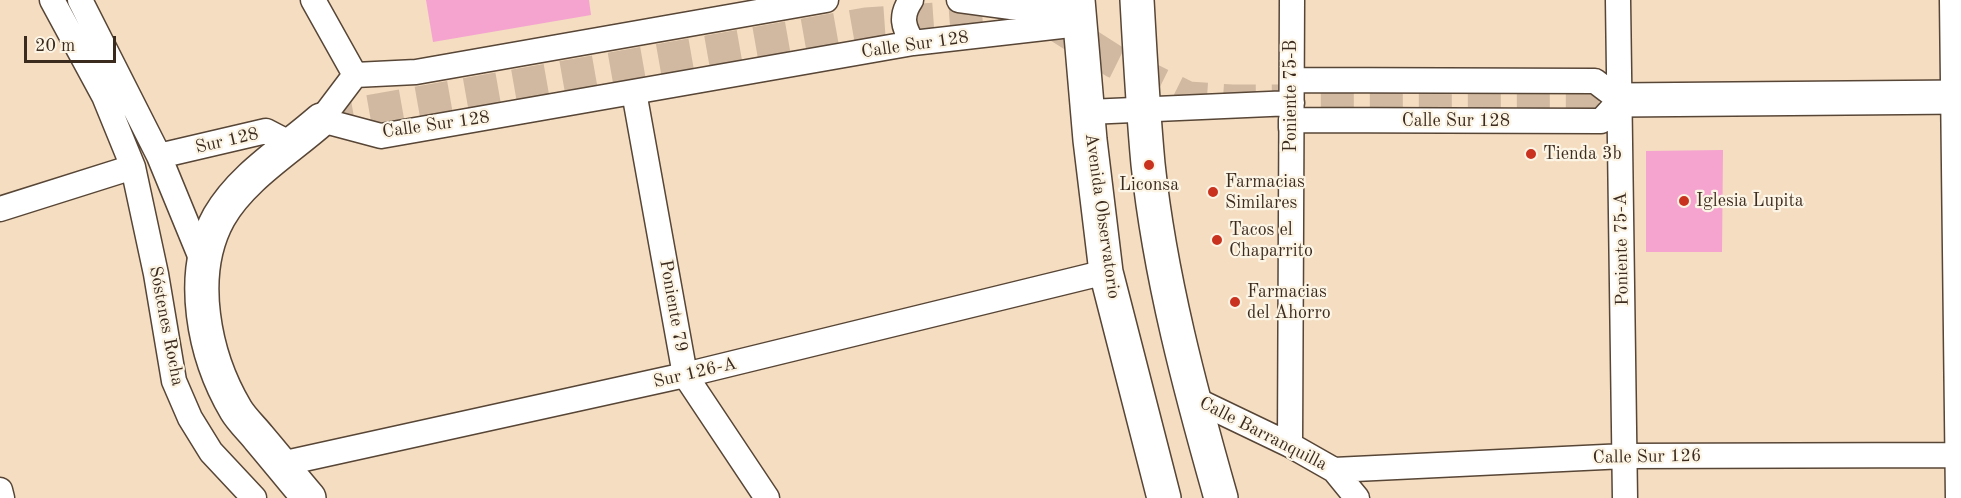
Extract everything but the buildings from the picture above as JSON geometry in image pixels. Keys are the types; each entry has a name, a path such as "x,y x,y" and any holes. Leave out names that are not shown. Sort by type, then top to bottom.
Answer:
{"main road":[{"path":"1137,0 1149,165 1164,263 1192,398 1221,498"},
{"name":"Avenida Observatorio","path":"1078,10 1106,273 1164,498"},
{"path":"1620,100 1957,97"},
{"path":"309,498 237,411 215,366 204,316 202,263 219,218 232,200 250,180 321,120"}],"street":[{"name":"Sóstenes Rocha","path":"52,0 104,96 133,167 156,274 174,381 190,418 212,452 249,496"},
{"path":"80,0 159,156 202,263"},
{"path":"312,0 355,75"},
{"path":"355,75 416,72 826,0"},
{"path":"911,0 903,15 906,32 913,43"},
{"name":"Calle Sur 128","path":"959,0 1011,7 1078,10"},
{"name":"Poniente 75-B","path":"1290,445 1292,0"},
{"name":"Poniente 75-A","path":"1618,0 1625,498"},
{"path":"1952,0 1957,97 1960,456 1958,498"},
{"name":"Calle Sur 128","path":"321,120 381,136 913,43 1078,10"},
{"path":"321,120 355,75"},
{"path":"1088,112 1292,92 1595,81 1620,100"},
{"name":"Poniente 79","path":"634,92 685,375 767,498"},
{"name":"Calle Sur 128","path":"1291,128 1292,120 1601,121 1620,100"},
{"name":"Sur 128","path":"159,156 266,131 293,145"},
{"path":"0,209 133,167"},
{"name":"Sur 126-A","path":"281,464 685,375 1106,273"},
{"name":"Calle Barranquilla","path":"1192,398 1290,445 1334,470 1358,498"},
{"name":"Calle Sur 126","path":"1334,470 1625,456 1960,456"},
{"path":"0,490 2,498"}],"tunnel":[{"path":"321,120 866,24 992,15 1029,17 1057,25 1115,62 1188,98 1232,101 1620,100"}],"place":[{"name":"Tienda 3b","path":"1531,154"},
{"name":"Liconsa","path":"1149,165"},
{"name":"Farmacias Similares","path":"1213,192"},
{"name":"Iglesia Lupita","path":"1684,201"},
{"name":"Tacos el Chaparrito","path":"1217,240"},
{"name":"Farmacias del Ahorro","path":"1235,302"}]}
